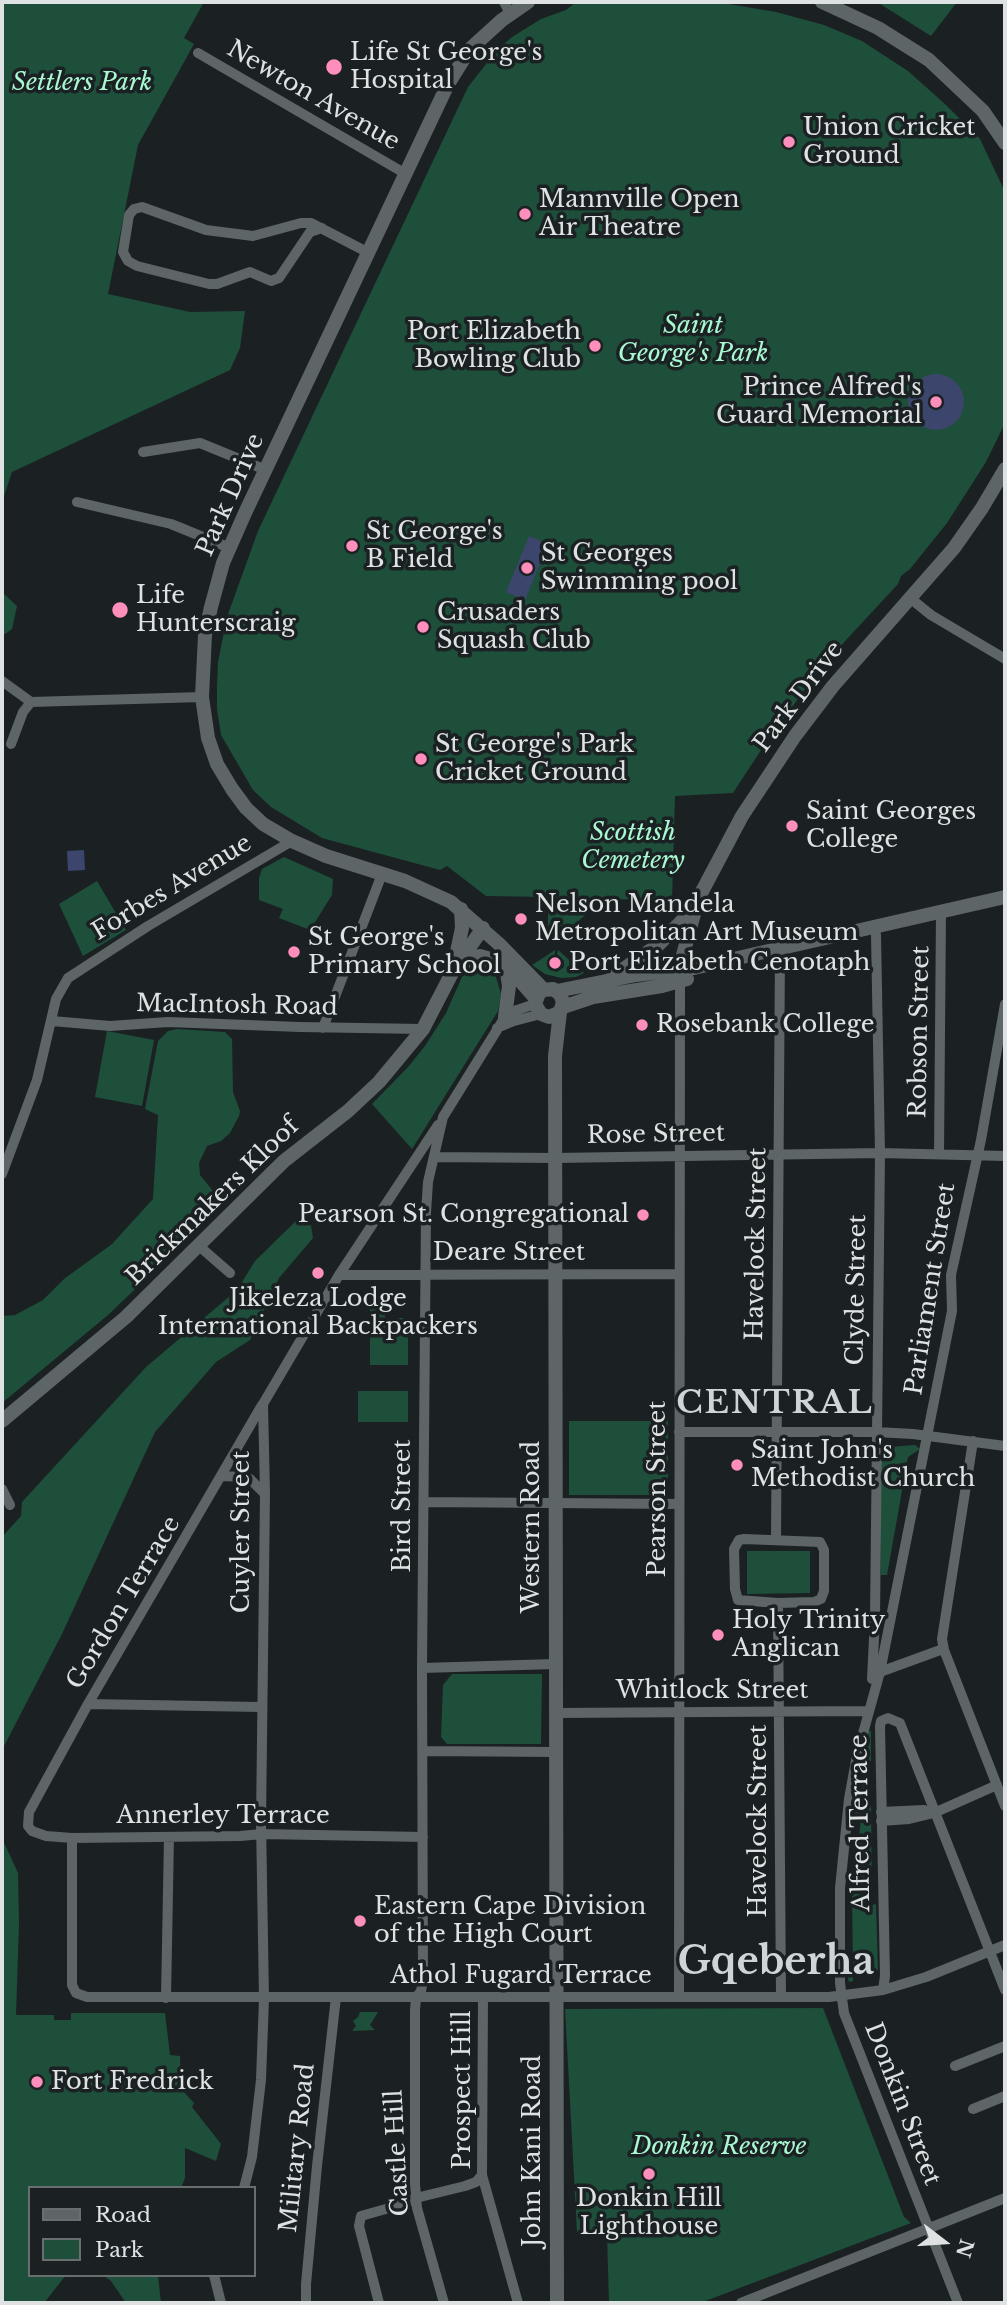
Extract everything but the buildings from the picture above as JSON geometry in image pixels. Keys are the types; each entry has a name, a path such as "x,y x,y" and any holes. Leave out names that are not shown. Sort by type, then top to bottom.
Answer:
{"street":[{"name":"Park Drive","path":"528,2 507,8 463,59 448,84 266,470 230,548 211,607 205,635 202,697 208,738 217,764 246,808 263,824 326,856 434,893 461,909 548,1004"},
{"path":"822,2 878,28 929,60 983,111 1005,143"},
{"name":"Newton Avenue","path":"198,53 406,174"},
{"path":"322,228 310,233 279,278 271,281 250,272 217,284 209,284 138,267 128,261 123,252 129,215 134,209 142,207 206,230 257,237 304,222 316,224 369,253"},
{"path":"143,452 200,443 266,470"},
{"name":"Park Drive","path":"679,975 698,899 742,816 795,736 842,674 954,548 1005,469"},
{"path":"77,502 171,524 230,548"},
{"path":"910,598 931,615 1005,659"},
{"path":"2,681 31,702 202,697"},
{"path":"10,744 23,712 31,702"},
{"name":"Forbes Avenue","path":"52,1021 56,999 74,972 292,841"},
{"path":"323,1028 382,874"},
{"path":"559,1035 570,1015 599,986 658,945 681,922 698,899"},
{"path":"501,1023 511,1012 548,1004 599,986 679,975 1005,900"},
{"path":"453,971 462,928 461,909"},
{"name":"Robson Street","path":"939,1154 941,915"},
{"name":"Brickmakers Kloof","path":"2,1421 126,1317 284,1161 348,1111 379,1082 423,1029 478,928"},
{"name":"Clyde Street","path":"872,1696 876,1580 880,1153 875,931"},
{"name":"Havelock Street","path":"776,1540 780,953"},
{"path":"446,985 461,965 472,957 480,956 551,979 599,986 679,975"},
{"path":"501,1023 509,986 509,964"},
{"name":"Pearson Street","path":"678,1996 679,975"},
{"name":"Parliament Street","path":"841,1996 838,1940 849,1799 868,1711 880,1672 953,1311 951,1275 1005,1003"},
{"name":"Western Road","path":"548,1004 559,1035 555,1056"},
{"name":"Western Road","path":"548,1004 555,1056 556,1999"},
{"path":"2,1174 37,1080 52,1021"},
{"name":"MacIntosh Road","path":"52,1021 110,1026 168,1022 423,1029"},
{"name":"Bird Street","path":"416,1998 423,1987 422,1668 428,1182 443,1117 501,1023"},
{"path":"263,1404 339,1275 443,1117"},
{"name":"Rose Street","path":"434,1157 880,1153 1005,1156"},
{"path":"199,1246 230,1273"},
{"name":"Deare Street","path":"339,1275 679,1274"},
{"name":"Gordon Terrace","path":"28,1826 29,1812 88,1704 263,1404"},
{"name":"Cuyler Street","path":"245,2186 252,2157 261,2080 264,1999 261,1707 265,1494 263,1404"},
{"path":"679,1432 876,1432 928,1435 1005,1446"},
{"path":"973,1441 943,1628 943,1649 1005,1806"},
{"path":"223,1476 244,1476 265,1494"},
{"path":"2,1489 10,1504"},
{"path":"424,1502 678,1504"},
{"path":"739,1541 822,1543 824,1591 821,1599 814,1602 778,1603 741,1601 736,1596 734,1549 739,1541"},
{"path":"876,1580 888,1586 899,1581"},
{"name":"Havelock Street","path":"778,1603 781,1996"},
{"path":"880,1672 943,1649"},
{"path":"422,1668 555,1664"},
{"path":"88,1704 261,1707"},
{"name":"Whitlock Street","path":"555,1713 868,1711"},
{"name":"Alfred Terrace","path":"883,1990 885,1976 881,1721 888,1718 898,1721 902,1726 934,1811"},
{"path":"424,1751 555,1752"},
{"path":"881,1816 909,1819 997,1785"},
{"path":"934,1811 1005,1990"},
{"name":"Annerley Terrace","path":"28,1826 32,1832 46,1836 72,1838 262,1834 424,1838"},
{"path":"166,1998 169,1837"},
{"name":"Athol Fugard Terrace","path":"72,1838 73,1990 87,1997 556,1999 841,1996 883,1990 926,1977 1005,1945"},
{"name":"Donkin Street","path":"841,1996 849,2029 958,2303"},
{"name":"Military Road","path":"306,2303 317,2165 336,1997"},
{"name":"Prospect Hill","path":"483,1997 482,2175 518,2303"},
{"name":"Castle Hill","path":"416,1998 416,2198 444,2303"},
{"name":"John Kani Road","path":"556,1999 557,2303"},
{"path":"955,2066 1005,2046"},
{"path":"973,2109 1005,2096"},
{"path":"379,2303 359,2218 416,2198 476,2182 482,2175"},
{"path":"741,2303 1005,2198"},
{"path":"214,2277 221,2303"}],"green space":[{"name":"Settlers Park","path":"2,2 204,2 184,38 194,44 138,145 108,294 190,312 245,311 240,348 230,370 12,472 2,502"},
{"name":"Saint George's Park","path":"576,2 717,2 776,12 824,25 862,41 908,71 945,104 980,139 1005,192 1005,423 986,462 947,523 910,569 901,576 898,584 822,666 733,793 675,796 672,900 593,899 590,911 569,929 548,929 548,897 486,896 447,866 440,870 322,838 271,807 253,790 221,735 217,686 218,662 227,617 258,531 468,87 498,49 512,37 541,19 566,10"},
{"path":"877,2 957,2 931,36"},
{"path":"2,592 17,606 12,629 2,636"},
{"path":"284,857 333,879 332,895 310,930 279,918 283,909 259,900 259,878 262,869"},
{"path":"97,881 126,930 83,956 59,904"},
{"path":"555,950 555,954 547,960 550,970 557,972 564,967 564,961 557,954 558,950 584,973 576,977 561,978 545,974 532,965"},
{"path":"474,963 485,963 496,977 501,994 498,1011 412,1149 372,1104 425,1046 446,1013 466,968"},
{"path":"177,1029 225,1032 232,1039 233,1092 240,1111 239,1116 230,1133 221,1141 207,1146 199,1163 200,1175 217,1196 216,1212 108,1315 2,1403 2,1316 15,1315 43,1300 64,1279 112,1244 153,1199 158,1115 145,1109 158,1041 168,1031"},
{"path":"107,1031 154,1040 142,1106 95,1097"},
{"path":"300,1217 311,1226 313,1238 279,1278 250,1340 216,1362 155,1432 62,1634 2,1750 2,1537 21,1516 22,1502 146,1367 237,1290 255,1261"},
{"path":"370,1305 385,1305 385,1318 408,1318 408,1365 370,1365"},
{"path":"358,1391 408,1391 408,1422 358,1422"},
{"path":"569,1421 668,1421 668,1495 569,1495"},
{"path":"915,1445 920,1449 908,1457 887,1575 881,1575 881,1455 889,1447"},
{"path":"747,1551 810,1551 810,1593 747,1594"},
{"path":"452,1674 542,1674 541,1744 447,1744 441,1737 443,1685"},
{"path":"867,1730 871,1731 871,1761 867,1761 863,1803 871,1805 872,1905 876,1904 878,1970 853,1973 853,1981 849,1982 846,1972 853,1966 852,1895 861,1820 853,1818 854,1804 862,1803 865,1760 861,1759"},
{"path":"2,1838 18,1873 16,2015 54,2015 54,2020 71,2020 71,2013 165,2013 170,2055 180,2056 181,2089 194,2103 192,2107 221,2144 216,2161 185,2148 185,2178 182,2186 28,2186 28,2277 64,2277 44,2303 2,2303"},
{"name":"Donkin Reserve","path":"823,2008 904,2217 911,2223 700,2303 609,2303 607,2233 577,2232 565,2009"},
{"path":"360,2012 378,2012 370,2025 375,2030 352,2031 356,2026 353,2021"},
{"path":"106,2277 158,2277 161,2303 126,2303"}],"water":[{"path":"930,374 942,374 956,382 964,396 962,413 956,422 942,430 930,430 913,418 908,408 908,396 920,379"},
{"name":"St Georges Swimming pool","path":"529,536 548,544 525,600 506,592"},
{"path":"84,850 85,870 68,871 67,851"}],"place":[{"name":"Life St George's Hospital","path":"334,67"},
{"name":"Union Cricket Ground","path":"789,142"},
{"name":"Mannville Open Air Theatre","path":"525,214"},
{"name":"Port Elizabeth Bowling Club","path":"595,346"},
{"name":"Prince Alfred's Guard Memorial","path":"936,402"},
{"name":"St George's B Field","path":"352,546"},
{"name":"St Georges Swimming pool","path":"527,568"},
{"name":"Life Hunterscraig","path":"120,610"},
{"name":"Crusaders Squash Club","path":"423,627"},
{"name":"St George's Park Cricket Ground","path":"421,759"},
{"name":"Saint Georges College","path":"792,826"},
{"name":"Nelson Mandela Metropolitan Art Museum","path":"521,919"},
{"name":"St George's Primary School","path":"294,952"},
{"name":"Port Elizabeth Cenotaph","path":"555,963"},
{"name":"Rosebank College","path":"642,1025"},
{"name":"Pearson St. Congregational","path":"643,1215"},
{"name":"Jikeleza Lodge International Backpackers","path":"318,1273"},
{"name":"Saint John's Methodist Church","path":"737,1465"},
{"name":"Holy Trinity Anglican","path":"718,1635"},
{"name":"Eastern Cape Division of the High Court","path":"360,1921"},
{"name":"Fort Fredrick","path":"37,2082"},
{"name":"Donkin Hill Lighthouse","path":"649,2174"}],"district":[{"name":"CENTRAL","path":"775,1404"},
{"name":"Gqeberha","path":"776,1963"}],"park label":[{"name":"Scottish Cemetery","path":"633,847"}]}
